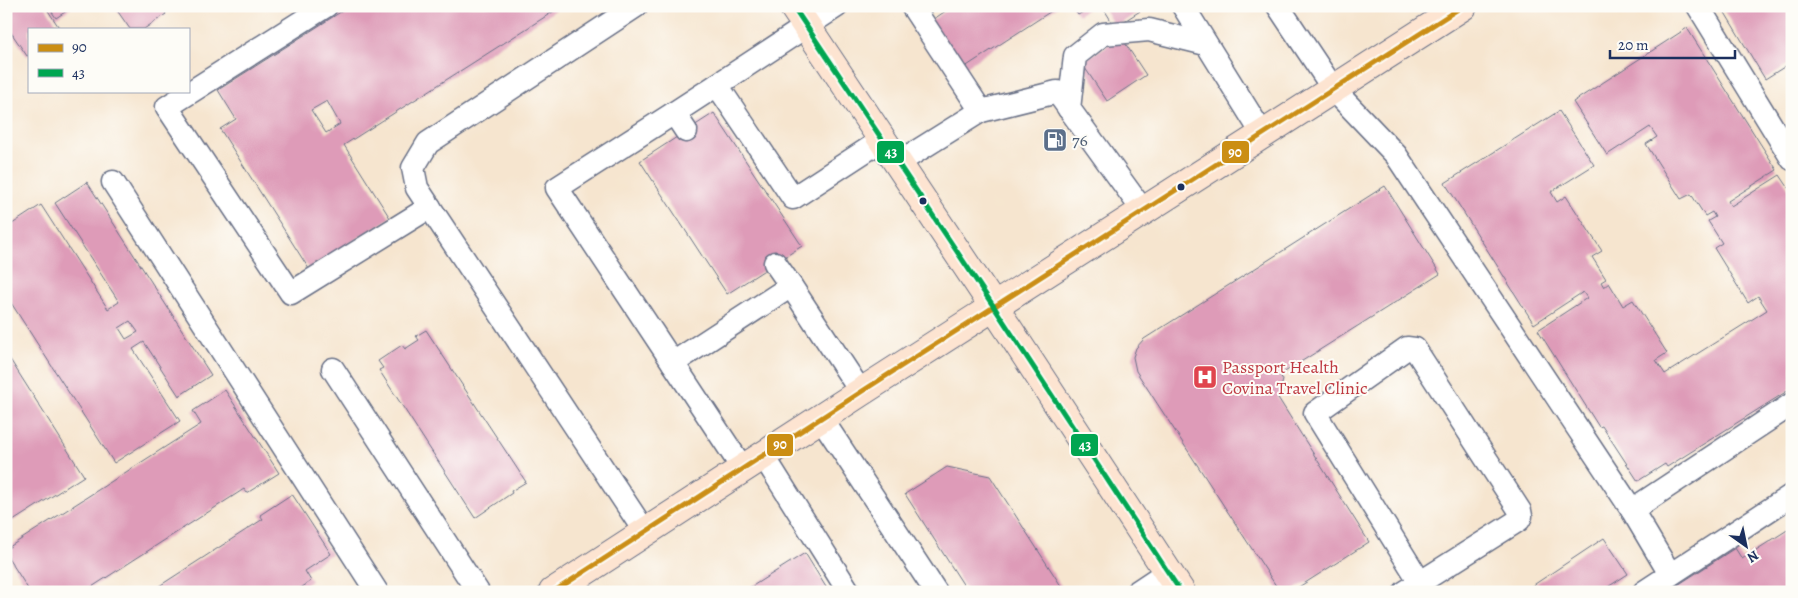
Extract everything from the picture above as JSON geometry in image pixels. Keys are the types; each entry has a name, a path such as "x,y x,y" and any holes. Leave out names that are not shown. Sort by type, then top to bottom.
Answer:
{"main road":[{"path":"553,592 1463,6"},
{"path":"799,16 994,307 1174,582"}],"lane":[{"path":"326,6 167,107 291,293 430,207"},
{"path":"636,6 428,143 413,168 417,188 645,532"},
{"path":"837,6 799,16 717,84 680,122 557,188 673,363 753,462 849,592"},
{"path":"912,6 980,111"},
{"path":"1184,6 1262,135"},
{"path":"1278,6 1334,90 1396,155 1632,510 1670,574"},
{"path":"1698,6 1792,158"},
{"path":"1069,109 1075,56 1103,34 1149,30 1206,44"},
{"path":"717,84 785,203 882,140"},
{"path":"898,163 980,111 1057,92 1144,212"},
{"path":"112,182 377,592"},
{"path":"775,263 861,392"},
{"path":"673,363 791,286"},
{"path":"1411,347 1415,349 1515,503 1521,516 1519,520 1412,587 1315,413 1318,409 1411,347"},
{"path":"333,369 478,592"},
{"path":"1632,510 1792,404"},
{"path":"821,418 936,592"},
{"path":"1644,592 1792,495"},
{"path":"1137,592 1174,582"}],"building":[{"path":"6,6 45,6 59,28 28,28 27,56 6,25"},
{"path":"48,6 74,6 56,18"},
{"path":"114,6 161,6 166,14 145,28 129,28"},
{"path":"350,6 562,6 344,145 390,218 309,269 220,129 236,119 218,90","holes":["327,101 340,124 326,133 311,110"]},
{"path":"953,6 1059,6 959,71 928,23"},
{"path":"1072,6 1092,6 1078,15"},
{"path":"1102,6 1148,6 1115,27"},
{"path":"1721,6 1787,6 1792,15 1792,62 1765,79"},
{"path":"1687,28 1777,170 1728,201 1731,206 1780,175 1792,193 1792,388 1667,467 1665,464 1638,481 1602,426 1599,427 1538,330 1587,298 1583,292 1534,324 1445,183 1559,111 1594,165 1551,192 1557,202 1566,196 1602,251 1592,257 1606,279 1601,282 1604,287 1609,283 1623,306 1633,300 1667,353 1656,360 1665,374 1767,310 1758,296 1748,303 1714,248 1722,243 1708,221 1715,217 1712,212 1705,216 1691,194 1681,199 1646,144 1657,137 1650,127 1607,155 1573,102"},
{"path":"1121,37 1146,75 1107,101 1081,62"},
{"path":"714,113 802,246 727,294 640,161"},
{"path":"87,182 211,375 179,396 144,342 133,349 180,421 114,463 6,295 6,228 41,205 108,309 119,302 55,203","holes":["130,321 138,332 126,339 119,328"]},
{"path":"1385,186 1440,274 1280,375 1283,380 1279,395 1277,396 1369,542 1291,592 1280,592 1136,371 1133,357 1136,348 1144,339"},
{"path":"426,330 526,482 475,518 379,370 383,368 378,361 402,345 405,349 419,340 416,336"},
{"path":"6,353 84,476 13,521 6,511"},
{"path":"225,390 279,473 247,493 244,489 84,592 30,592 6,554 6,549 201,424 193,411"},
{"path":"947,467 990,476 1065,592 968,592 905,494"},
{"path":"292,494 331,554 305,571 311,581 295,592 150,592 263,519 260,515"},
{"path":"1792,527 1792,592 1667,592 1735,548 1742,559"},
{"path":"1604,538 1628,574 1600,592 1523,592"},
{"path":"805,553 829,592 743,592"}],"transit line":[{"name":"43","path":"793,6 1181,592"},
{"name":"90","path":"553,592 1463,6"}],"place":[{"name":"76","path":"1055,140"},
{"name":"Passport Health Covina Travel Clinic","path":"1205,377"}]}
